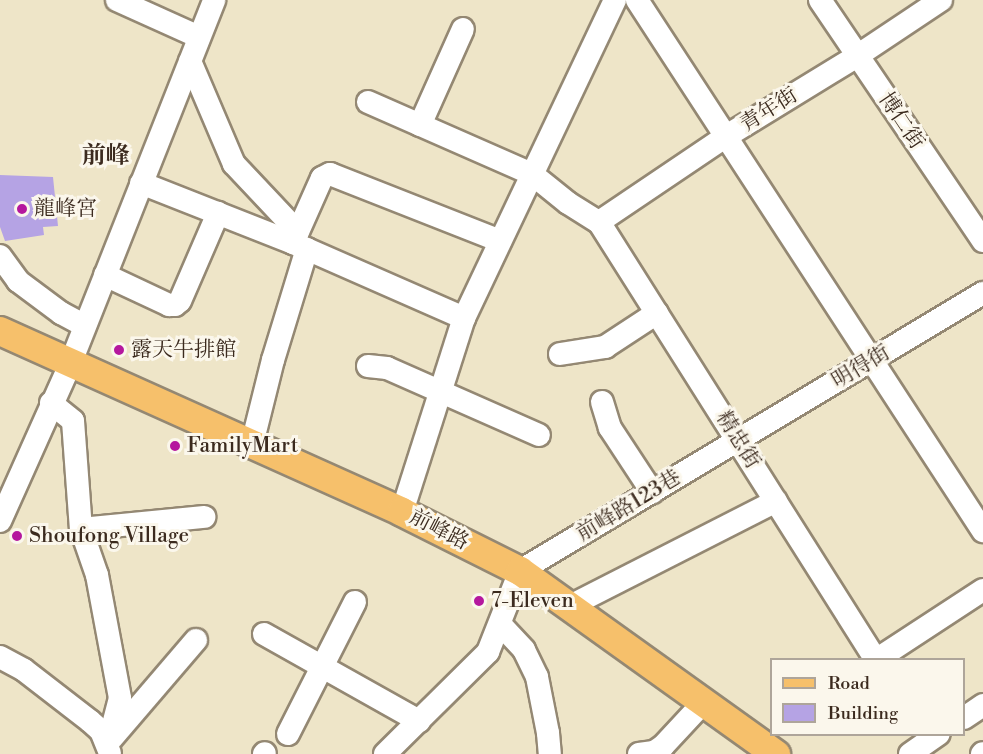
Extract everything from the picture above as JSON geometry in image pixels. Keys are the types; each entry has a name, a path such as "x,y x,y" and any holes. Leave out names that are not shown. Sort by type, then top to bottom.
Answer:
{"main road":[{"name":"前峰路","path":"0,331 402,512 520,571 776,754"}],"street":[{"path":"117,0 164,11 199,37"},
{"path":"0,521 51,402 71,362 214,0"},
{"path":"402,512 464,318 615,0"},
{"path":"637,0 983,531"},
{"name":"博仁街","path":"820,0 983,242"},
{"name":"青年街","path":"599,222 725,137 857,56 941,0"},
{"path":"420,125 463,29"},
{"path":"190,61 234,164 299,241"},
{"path":"368,102 532,174 568,203 599,222"},
{"path":"252,444 299,241 322,178 330,174 500,241"},
{"path":"141,183 299,241 464,318"},
{"path":"105,275 169,305 175,305 180,301 218,213"},
{"name":"精忠街","path":"599,222 875,658"},
{"path":"0,256 18,281 61,313 85,326"},
{"name":"明得街","path":"738,440 983,292"},
{"path":"560,354 605,347 657,313"},
{"path":"368,366 387,368 539,435"},
{"path":"51,402 73,420 81,529 97,575 120,698 109,749"},
{"path":"602,402 610,428 652,492"},
{"name":"前峰路123巷","path":"520,571 738,440"},
{"path":"570,606 776,501"},
{"path":"81,529 204,517"},
{"path":"385,754 488,652 520,571"},
{"path":"879,658 983,590"},
{"path":"288,734 355,602"},
{"path":"500,624 524,650 537,677 550,754"},
{"path":"264,634 419,721"},
{"path":"109,749 196,640"},
{"path":"0,657 24,670 90,721 109,749"},
{"path":"639,754 654,752 663,746 704,702"},
{"path":"965,717 983,705"},
{"path":"910,754 937,736"}],"building":[{"path":"0,175 53,177 58,226 43,227 44,235 5,241 0,227"}],"place":[{"name":"龍峰宮","path":"22,209"},
{"name":"露天牛排館","path":"119,350"},
{"name":"FamilyMart","path":"175,446"},
{"name":"Shoufong Village","path":"17,536"},
{"name":"7-Eleven","path":"479,601"}],"district":[{"name":"前峰","path":"106,157"}]}
